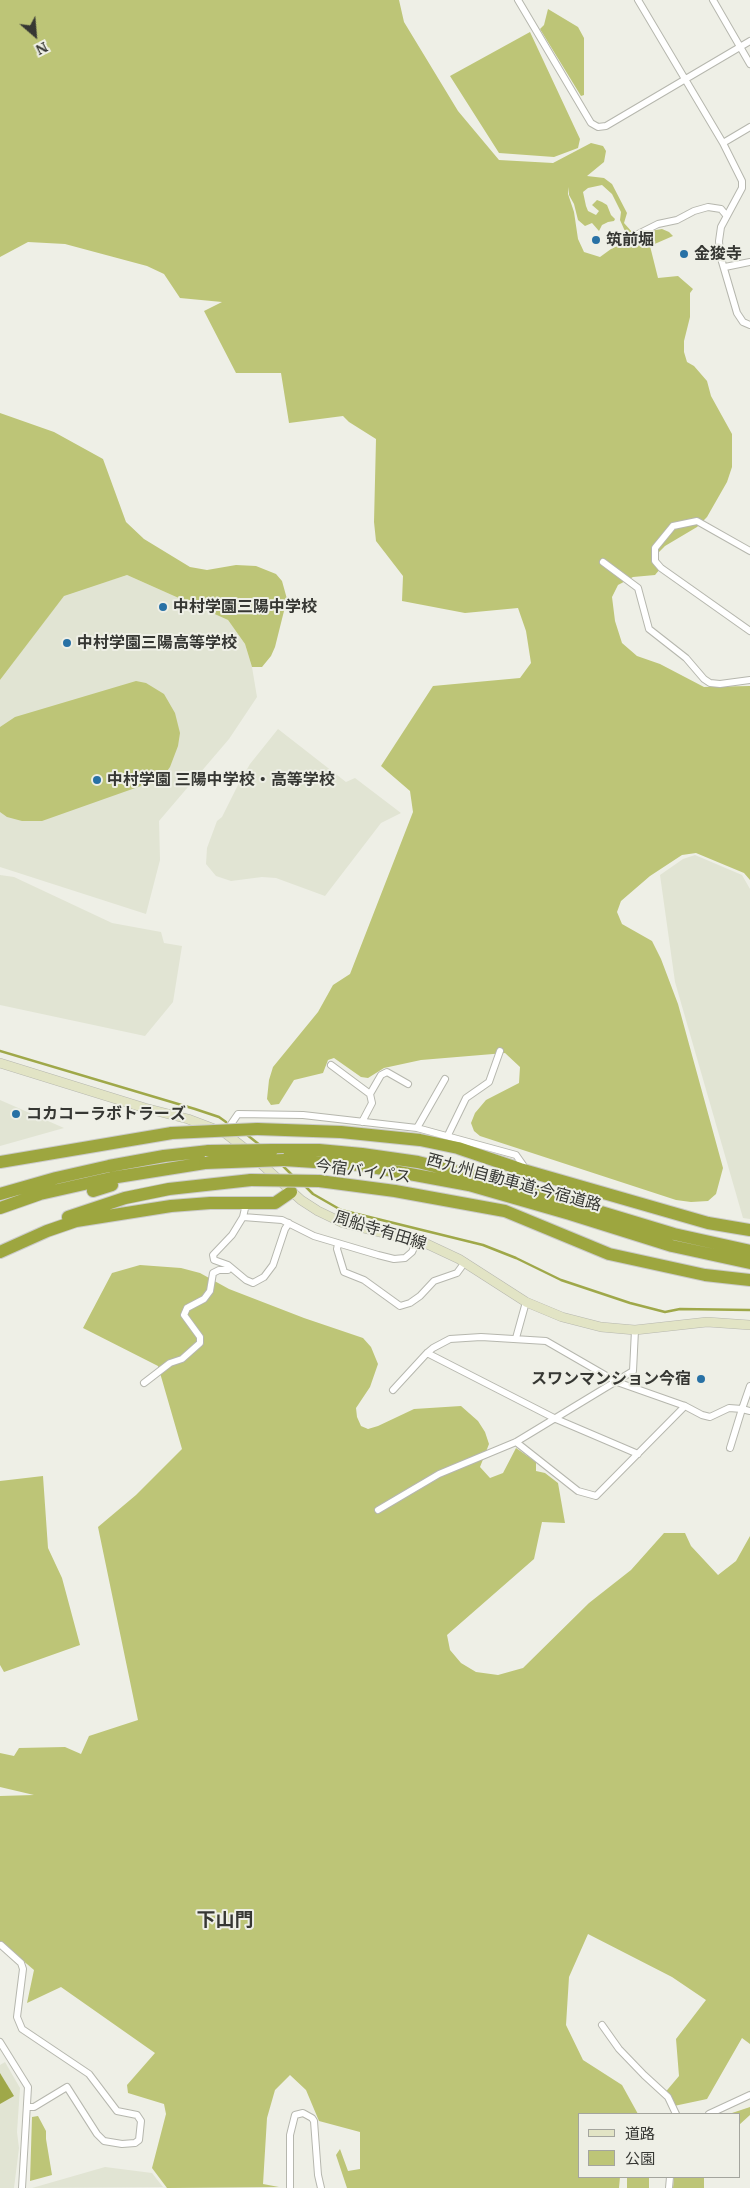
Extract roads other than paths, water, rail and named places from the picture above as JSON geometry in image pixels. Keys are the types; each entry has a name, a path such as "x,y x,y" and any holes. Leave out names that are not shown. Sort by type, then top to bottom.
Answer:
{"highway":[{"path":"0,1162 172,1133 258,1129 341,1132 420,1140 458,1148 520,1169 708,1223 750,1230"},
{"name":"西九州自動車道;今宿道路","path":"2,1193 56,1178 164,1156 209,1151 319,1150 418,1162 471,1174 572,1202 674,1234 750,1251"},
{"name":"西九州自動車道;今宿道路","path":"0,1210 16,1202 111,1178 205,1163 284,1160 361,1165 469,1185 672,1246 750,1263"},
{"path":"93,1191 165,1168"},
{"name":"今宿バイパス","path":"0,1246 46,1224 125,1198 169,1189 251,1180 320,1181 395,1191 505,1211 609,1254 705,1274 750,1280"},
{"path":"0,1252 47,1230 76,1221 171,1206 275,1204 291,1192"}],"main road":[{"name":"周船寺有田線","path":"0,1063 144,1108 188,1119 225,1133 291,1192 318,1212 343,1222 417,1241 465,1262 526,1302 562,1317 601,1327 635,1330 707,1322 750,1325"}],"street":[{"path":"518,0 591,123 598,127 606,126 750,41"},
{"path":"638,0 723,143 742,181 742,188 721,226 719,241 737,313 743,322 750,325"},
{"path":"713,0 750,64"},
{"path":"723,143 750,127"},
{"path":"632,237 658,224 677,220 694,211 708,207 721,209 726,214"},
{"path":"724,267 750,262"},
{"path":"750,551 697,521 673,526 655,548 655,561 661,568 750,631"},
{"path":"603,562 638,588 649,629 686,658 704,679 710,683 720,684 750,680"},
{"path":"448,1135 466,1098 489,1082 500,1051"},
{"path":"331,1065 370,1094 372,1103 362,1122"},
{"path":"370,1094 382,1075 388,1072 408,1084"},
{"path":"417,1128 444,1079"},
{"path":"225,1133 238,1114 303,1115 417,1128 516,1155 523,1166 520,1169"},
{"path":"246,1204 243,1217 232,1235 213,1256 214,1260 230,1267 253,1283 264,1278 273,1265 285,1229 289,1223"},
{"path":"243,1217 282,1220 314,1236 394,1259 405,1258 412,1252 417,1241"},
{"path":"338,1244 337,1249 344,1272 364,1280 400,1306 410,1303 420,1296 434,1281 457,1273 465,1262"},
{"path":"144,1383 170,1363 182,1359 200,1343 200,1337 184,1315 186,1308 204,1300 210,1291 213,1273 219,1270 228,1270 230,1267"},
{"path":"516,1338 526,1302"},
{"path":"378,1510 439,1474 516,1442 633,1371 635,1330"},
{"path":"393,1390 427,1353 450,1339 481,1337 516,1338 546,1341 617,1382 685,1406 702,1415 710,1417 729,1408 750,1411"},
{"path":"427,1353 556,1419 638,1454"},
{"path":"730,1448 750,1386"},
{"path":"516,1442 578,1491 596,1496 685,1406"},
{"path":"0,1945 0,1950"},
{"path":"0,1945 21,1963 23,1969 17,2017 22,2029 89,2074 118,2111 137,2114 141,2121 139,2140 136,2143 122,2144 104,2141 97,2134 67,2087 34,2107 27,2107"},
{"path":"602,2025 619,2049 668,2096 676,2113"},
{"path":"0,2042 28,2087 22,2188"},
{"path":"711,2113 750,2095"},
{"path":"290,2188 290,2135 295,2115 303,2113 312,2118 314,2122 318,2175 321,2188"}],"waterway":[{"path":"0,1051 195,1109 219,1117 226,1122"},
{"path":"246,1134 261,1146"},
{"path":"282,1165 294,1177"},
{"path":"304,1185 313,1194 341,1210 483,1245 516,1258 561,1280 630,1303 665,1312 680,1309 750,1310"}],"place":[{"name":"筑前堀","path":"596,240"},
{"name":"金狻寺","path":"684,254"},
{"name":"中村学園三陽中学校","path":"163,607"},
{"name":"中村学園三陽高等学校","path":"67,643"},
{"name":"中村学園 三陽中学校・高等学校","path":"97,780"},
{"name":"コカコーラボトラーズ","path":"16,1114"},
{"name":"スワンマンション今宿","path":"701,1379"}],"district":[{"name":"下山門","path":"225,1921"}]}
